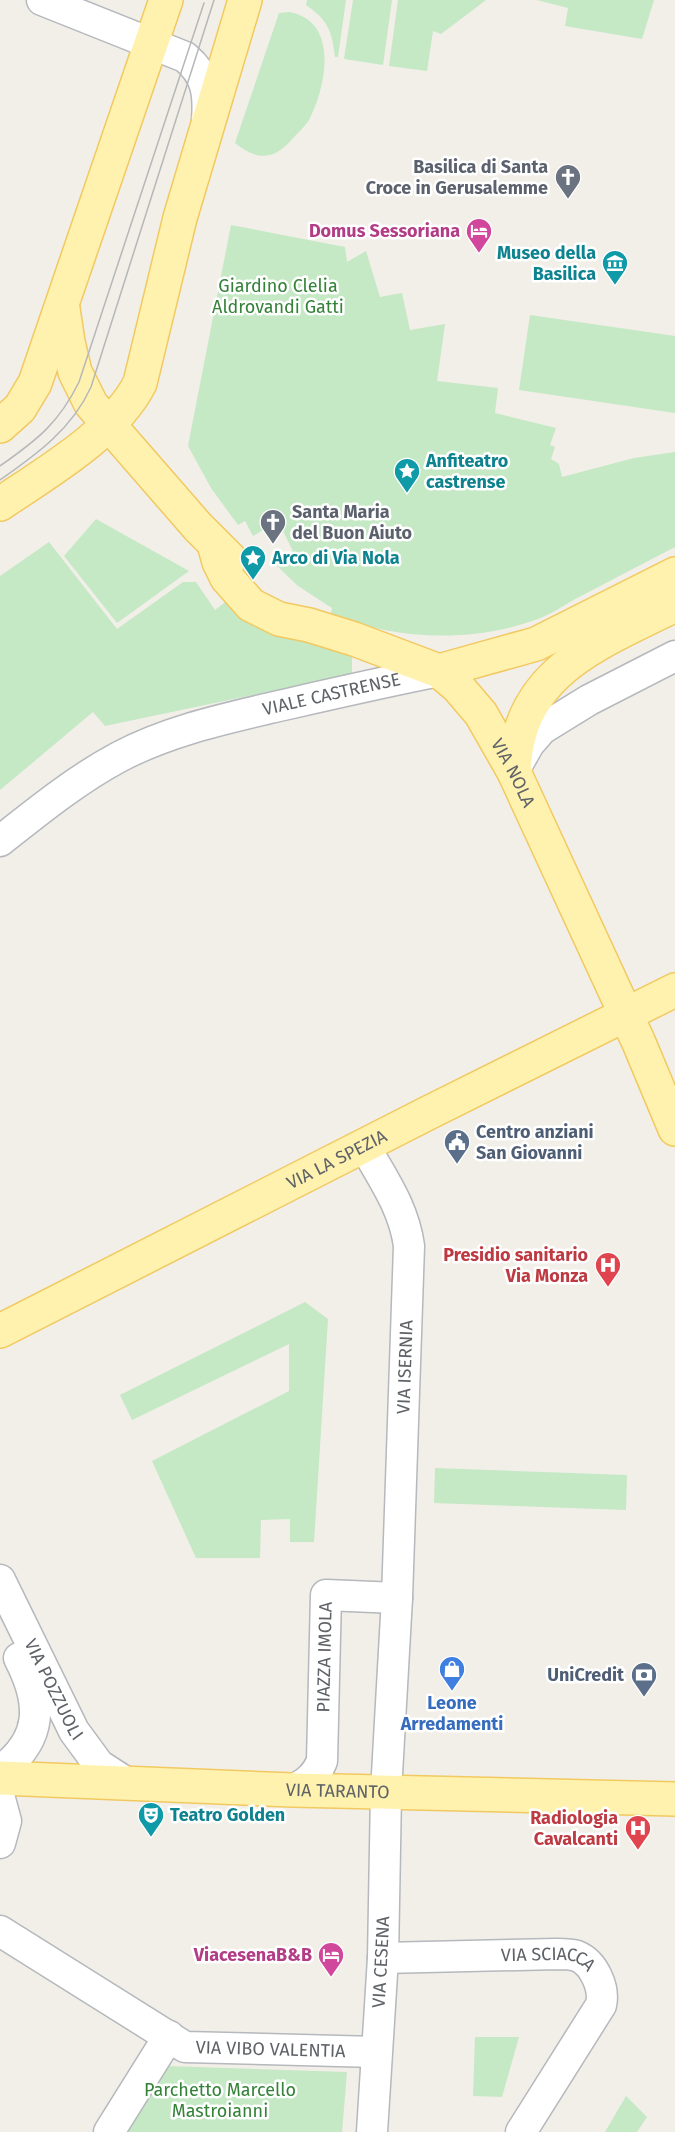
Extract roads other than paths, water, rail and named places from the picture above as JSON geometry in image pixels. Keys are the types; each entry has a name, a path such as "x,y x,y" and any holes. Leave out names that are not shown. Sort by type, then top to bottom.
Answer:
{"main road":[{"path":"0,426 20,408 35,383 153,44 166,0"},
{"path":"0,504 110,424 132,398 140,383 180,218 245,0"},
{"name":"VIA NOLA","path":"62,304 68,342 79,382 94,408 214,544 281,607 309,625 373,645 440,671 458,687 481,714 514,772 626,1014 675,1129"},
{"name":"VIALE CASTRENSE","path":"440,671 536,644 675,574"},
{"path":"514,772 516,746 523,724 539,694 553,676 570,661 592,647 675,605"},
{"name":"VIA LA SPEZIA","path":"0,1331 675,990"},
{"name":"VIA TARANTO","path":"0,1778 293,1790 675,1798"}],"street":[{"path":"42,0 185,57 199,70 206,83 207,125"},
{"path":"514,772 529,744 542,729 573,709 675,656"},
{"name":"VIALE CASTRENSE","path":"0,841 77,783 119,757 147,744 232,717 358,687 440,671"},
{"name":"VIA ISERNIA","path":"364,1147 399,1207 409,1246 397,1598"},
{"name":"VIA POZZUOLI","path":"0,1580 74,1731 99,1766 127,1783"},
{"name":"PIAZZA IMOLA","path":"293,1790 310,1780 323,1755 326,1595 397,1598"},
{"path":"386,1792 397,1598"},
{"name":"VIA POZZUOLI","path":"0,1621 30,1682 36,1714 33,1731 26,1744 14,1760 0,1770"},
{"name":"VIA CESENA","path":"372,2132 383,1958 386,1792"},
{"path":"0,1799 6,1821 0,1843"},
{"name":"VIA VIBO VALENTIA","path":"0,1931 185,2048 376,2052"},
{"name":"VIA SCIACCA","path":"383,1958 557,1954 579,1957 589,1965 601,1986 602,2005 521,2132"},
{"path":"109,2132 169,2036"}],"tram line":[{"path":"0,480 40,450 64,428 91,387 214,0"},
{"path":"0,466 46,430 63,409 79,382 204,3"}],"place":[{"name":"Basilica di Santa Croce in Gerusalemme","path":"568,200"},
{"name":"Domus Sessoriana","path":"479,254"},
{"name":"Museo della Basilica","path":"615,286"},
{"name":"Anfiteatro castrense","path":"407,494"},
{"name":"Santa Maria del Buon Aiuto","path":"273,545"},
{"name":"Arco di Via Nola","path":"253,581"},
{"name":"Centro anziani San Giovanni","path":"457,1165"},
{"name":"Presidio sanitario Via Monza","path":"608,1288"},
{"name":"Leone Arredamenti","path":"452,1692"},
{"name":"UniCredit","path":"644,1698"},
{"name":"Teatro Golden","path":"151,1838"},
{"name":"Radiologia Cavalcanti","path":"638,1851"},
{"name":"ViacesenaB&B","path":"331,1978"}],"park label":[{"name":"Giardino Clelia Aldrovandi Gatti","path":"278,296"},
{"name":"Parchetto Marcello Mastroianni","path":"220,2100"}]}
